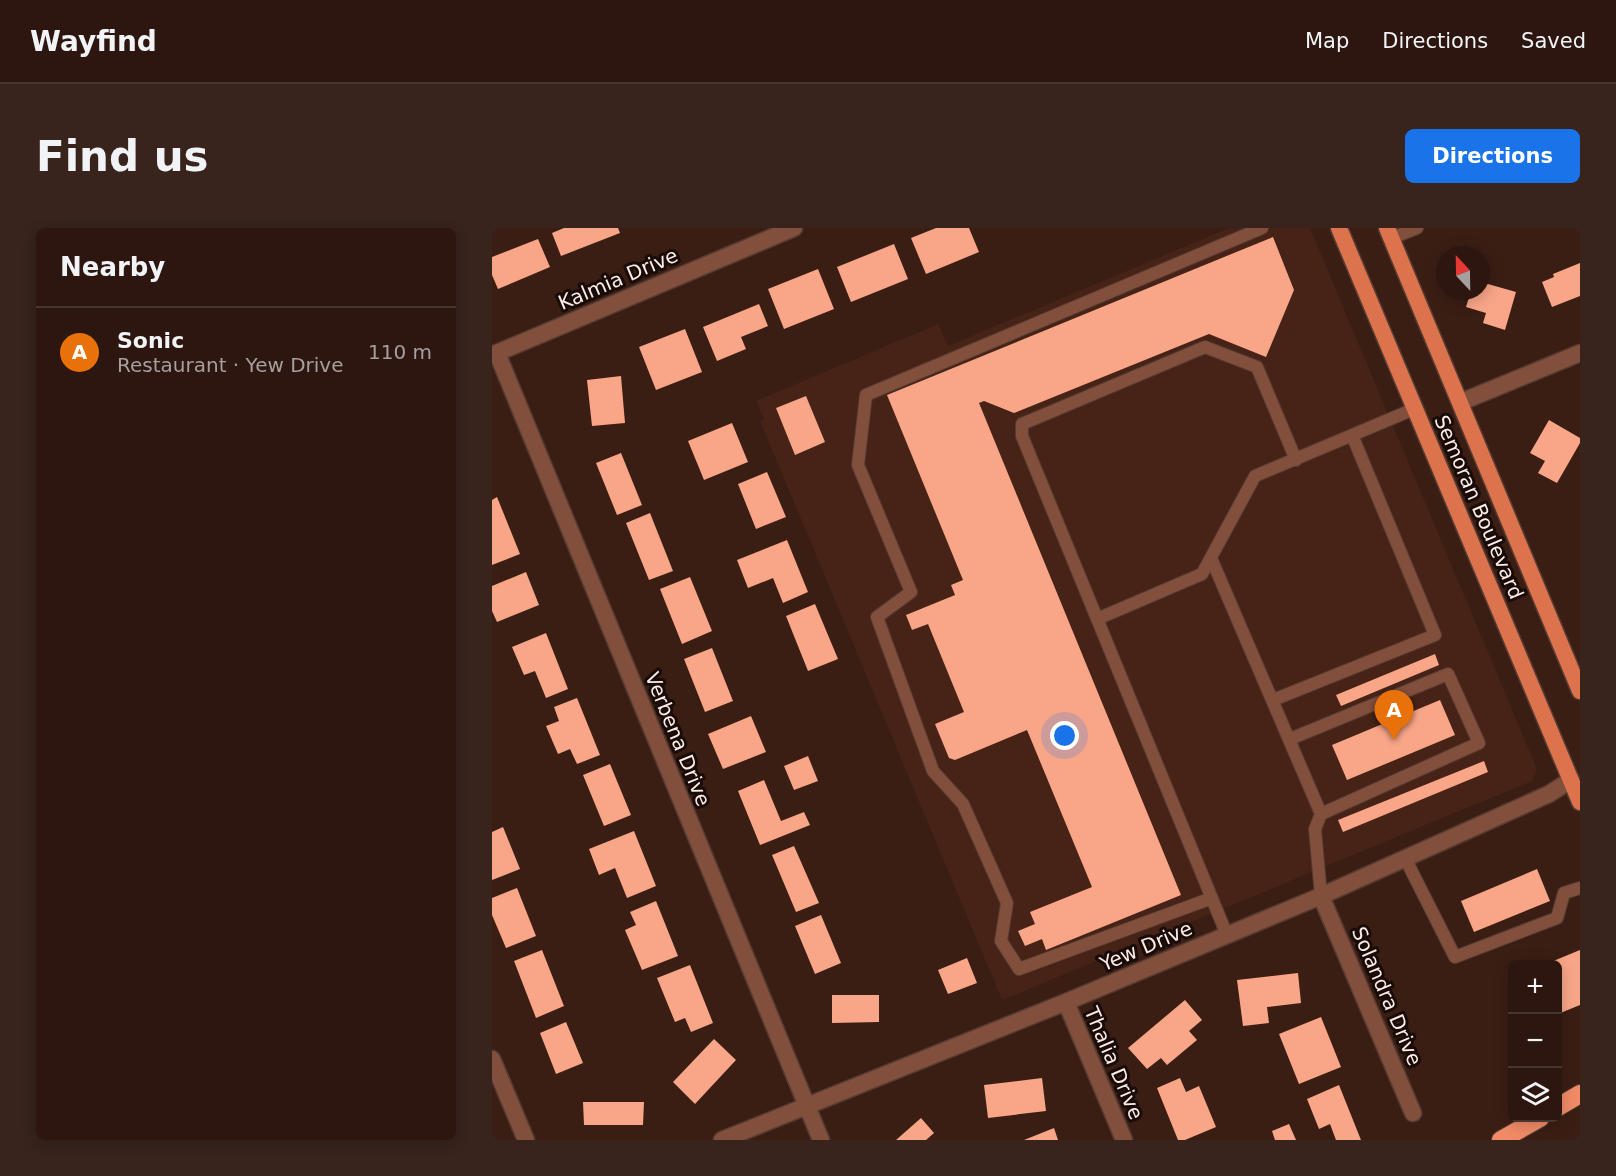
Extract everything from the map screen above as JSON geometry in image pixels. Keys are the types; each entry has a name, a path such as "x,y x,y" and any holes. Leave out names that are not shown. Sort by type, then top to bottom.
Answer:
{"highway":[{"path":"1562,1104 1580,1094"},
{"path":"1501,1140 1533,1122"}],"main road":[{"name":"Semoran Boulevard","path":"1339,228 1414,408 1575,778 1580,802"},
{"name":"Semoran Boulevard","path":"1390,233 1575,664 1580,691"}],"street":[{"name":"Kalmia Drive","path":"494,354 794,228"},
{"path":"1461,402 1580,353"},
{"name":"Verbena Drive","path":"494,354 821,1140"},
{"name":"Yew Drive","path":"722,1140 1066,1002 1406,860 1549,794 1575,778"},
{"name":"Solandra Drive","path":"1321,896 1413,1113"},
{"name":"Thalia Drive","path":"1066,1002 1124,1140"},
{"path":"492,1059 526,1140"}],"lane":[{"path":"1212,898 1019,969 1001,941 1007,903 963,804 933,771 877,617 911,592 858,465 866,395 1262,228"},
{"path":"1390,233 1417,228"},
{"path":"1227,935 1022,436 1022,424 1205,347 1257,367 1296,460"},
{"path":"1097,619 1202,574 1255,476 1414,408"},
{"path":"1273,700 1435,635 1352,435"},
{"path":"1211,558 1321,814"},
{"path":"1290,740 1448,674 1479,744 1321,814 1315,829 1321,896"},
{"path":"1406,860 1455,957 1557,918 1564,893 1580,888"}],"shaded area":[{"path":"1229,228 1310,228 1537,769 1532,781 1002,1000 760,421 764,419 756,401 938,324 948,346"}],"building":[{"path":"564,228 618,228 620,233 561,256 552,233"},
{"path":"936,228 969,228 979,252 926,274 911,238"},
{"path":"1273,237 1294,290 1266,357 1209,334 1014,413 984,401 979,403 1181,895 1046,950 1042,939 1025,946 1018,931 1035,924 1030,912 1092,887 1027,730 955,760 949,758 935,724 964,712 928,624 912,630 906,615 955,595 951,585 963,580 887,395"},
{"path":"538,239 550,267 498,289 492,275 492,257"},
{"path":"894,244 908,279 851,302 837,267"},
{"path":"1580,263 1580,296 1552,307 1542,282 1554,277 1553,274"},
{"path":"818,269 834,309 784,329 768,289"},
{"path":"1490,285 1516,292 1505,330 1483,323 1486,313 1466,307 1468,300 1490,300"},
{"path":"759,304 768,326 741,337 746,349 717,361 703,327"},
{"path":"685,329 702,372 656,390 639,347"},
{"path":"621,376 625,423 592,426 587,380"},
{"path":"806,396 825,442 795,455 776,408"},
{"path":"1549,420 1580,438 1580,443 1557,483 1538,473 1545,461 1530,453"},
{"path":"732,423 748,462 704,480 688,441"},
{"path":"621,453 642,505 617,515 596,463"},
{"path":"767,472 786,517 756,529 738,484"},
{"path":"497,497 520,554 492,565 492,500"},
{"path":"650,513 673,571 649,580 626,523"},
{"path":"787,540 808,592 783,603 773,578 748,588 737,560"},
{"path":"526,572 539,605 497,622 492,611 492,586"},
{"path":"690,577 712,631 682,644 660,589"},
{"path":"815,604 838,659 808,671 786,616"},
{"path":"546,633 568,689 546,698 535,671 524,675 512,647"},
{"path":"712,648 733,701 705,712 684,659"},
{"path":"1435,654 1439,665 1341,706 1336,695"},
{"path":"577,698 600,755 577,764 570,749 558,754 546,726 559,721 554,707"},
{"path":"1440,700 1455,735 1347,780 1332,745"},
{"path":"751,716 766,752 723,769 708,734"},
{"path":"808,756 818,781 794,790 784,766"},
{"path":"1484,761 1488,772 1343,832 1338,820"},
{"path":"610,764 631,815 604,826 583,775"},
{"path":"764,780 781,821 804,812 810,825 760,845 738,791"},
{"path":"503,827 520,869 492,880 492,832"},
{"path":"634,831 656,886 627,898 615,868 599,875 589,849"},
{"path":"794,846 819,903 796,912 772,855"},
{"path":"1537,869 1550,901 1474,932 1461,901"},
{"path":"517,888 536,936 506,948 492,915 492,898"},
{"path":"656,901 678,956 642,970 625,930 636,925 630,912"},
{"path":"821,915 841,963 815,974 795,926"},
{"path":"542,950 564,1006 536,1018 514,961"},
{"path":"1580,950 1580,1005 1562,1012 1562,960 1556,960"},
{"path":"967,958 977,983 948,994 938,970"},
{"path":"690,965 713,1023 691,1032 685,1018 675,1022 657,978"},
{"path":"1298,973 1301,1003 1267,1007 1269,1023 1243,1026 1237,980"},
{"path":"832,995 879,995 879,1022 832,1023"},
{"path":"1185,1000 1202,1020 1189,1031 1197,1040 1167,1065 1161,1058 1147,1069 1128,1048"},
{"path":"1321,1017 1341,1067 1299,1084 1279,1034"},
{"path":"566,1022 583,1063 556,1074 540,1033"},
{"path":"714,1039 736,1060 695,1104 673,1082"},
{"path":"1042,1078 1046,1111 988,1118 984,1085"},
{"path":"1180,1078 1186,1092 1199,1086 1216,1127 1185,1140 1178,1140 1157,1088"},
{"path":"1339,1085 1361,1140 1336,1140 1330,1124 1319,1129 1307,1099"},
{"path":"583,1102 644,1102 643,1125 584,1125"},
{"path":"921,1118 934,1133 926,1140 896,1140"},
{"path":"1289,1124 1296,1140 1275,1140 1272,1131"},
{"path":"1054,1128 1058,1140 1024,1140"}],"place":[{"name":"Sonic","path":"1394,740"}]}
